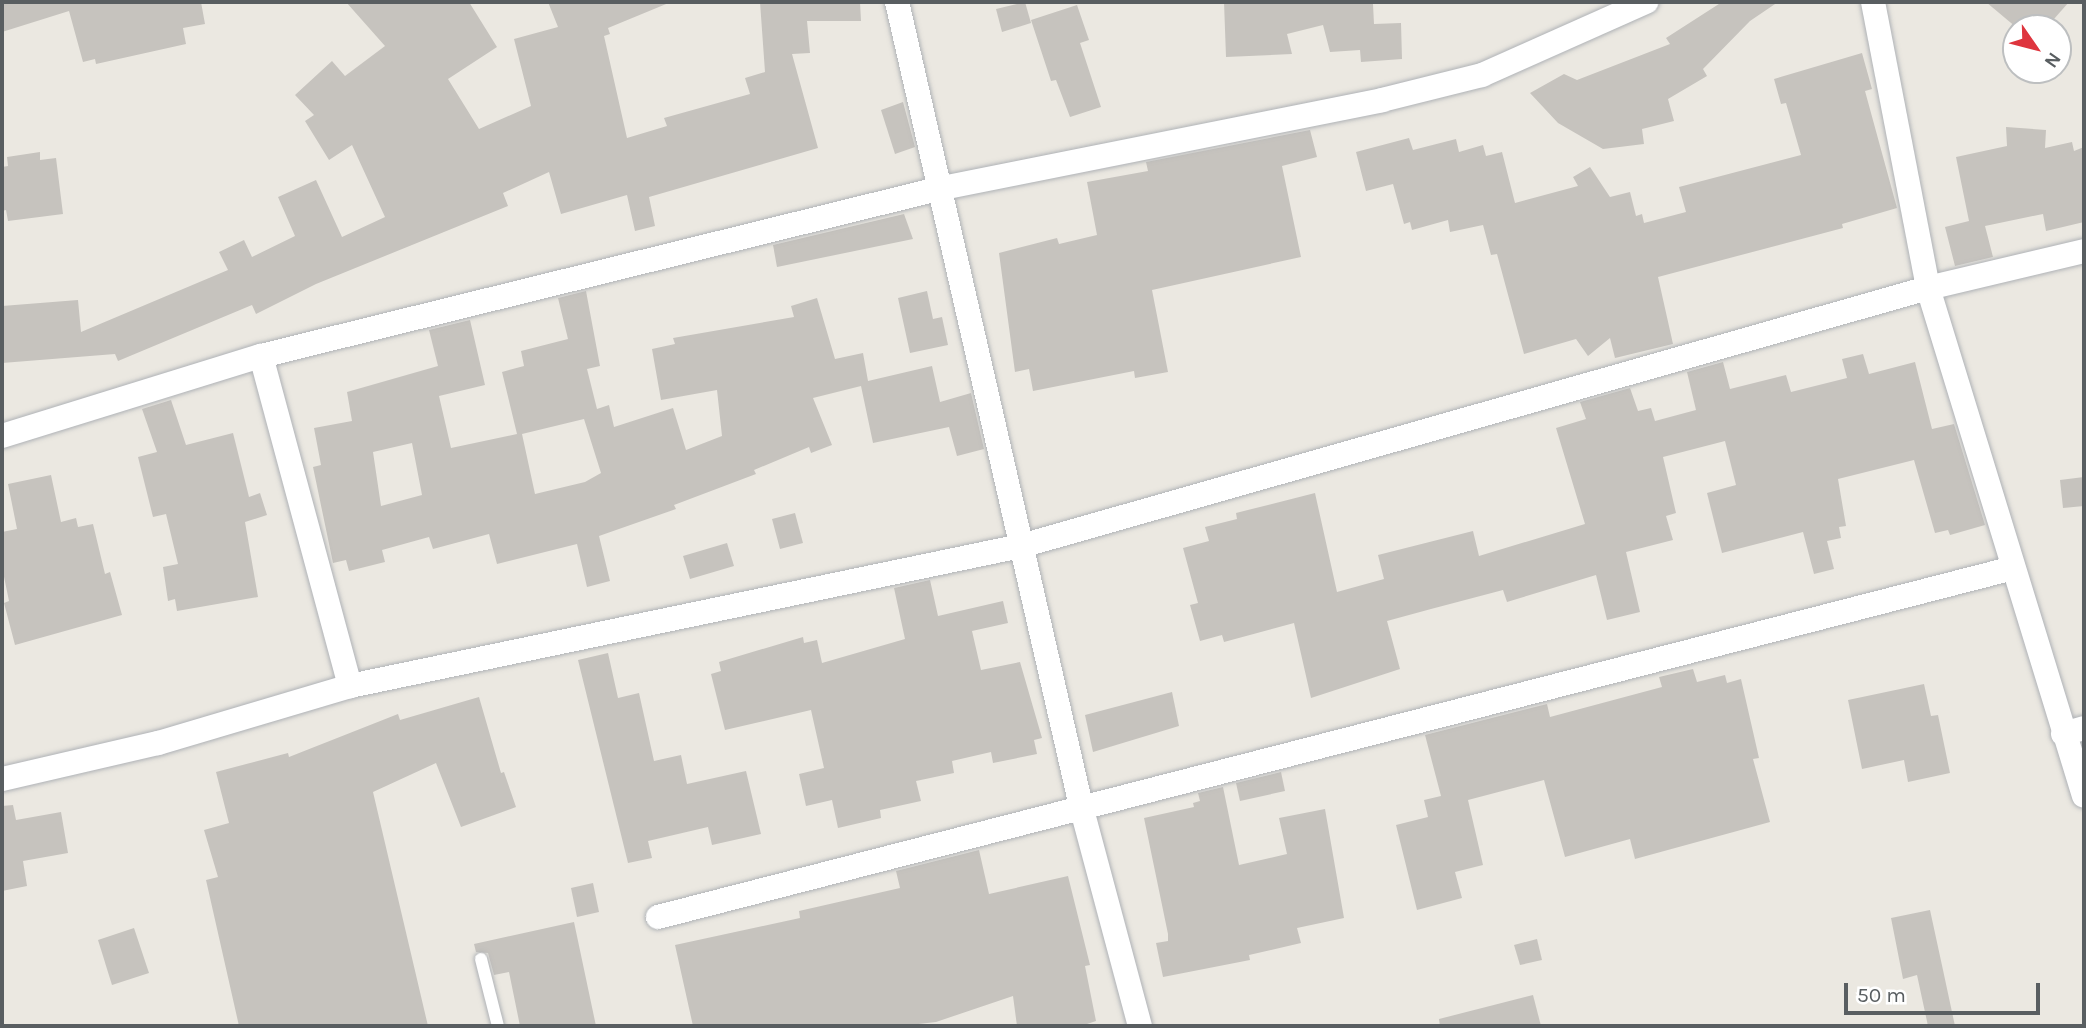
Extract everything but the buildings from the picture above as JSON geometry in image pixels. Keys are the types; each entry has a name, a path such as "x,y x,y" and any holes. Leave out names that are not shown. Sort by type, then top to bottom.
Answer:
{"street":[{"path":"897,2 1081,806 1140,1026"},
{"path":"2,436 261,356 938,189 1382,100 1482,75 1646,2"},
{"path":"1873,2 1928,288 2014,568 2073,731 2084,796"},
{"path":"2,779 158,743 350,686 1021,546 1928,288 2084,251"},
{"path":"261,356 350,686"},
{"path":"658,918 1081,806 2014,568"}],"lane":[{"path":"481,959 498,1026"}]}
